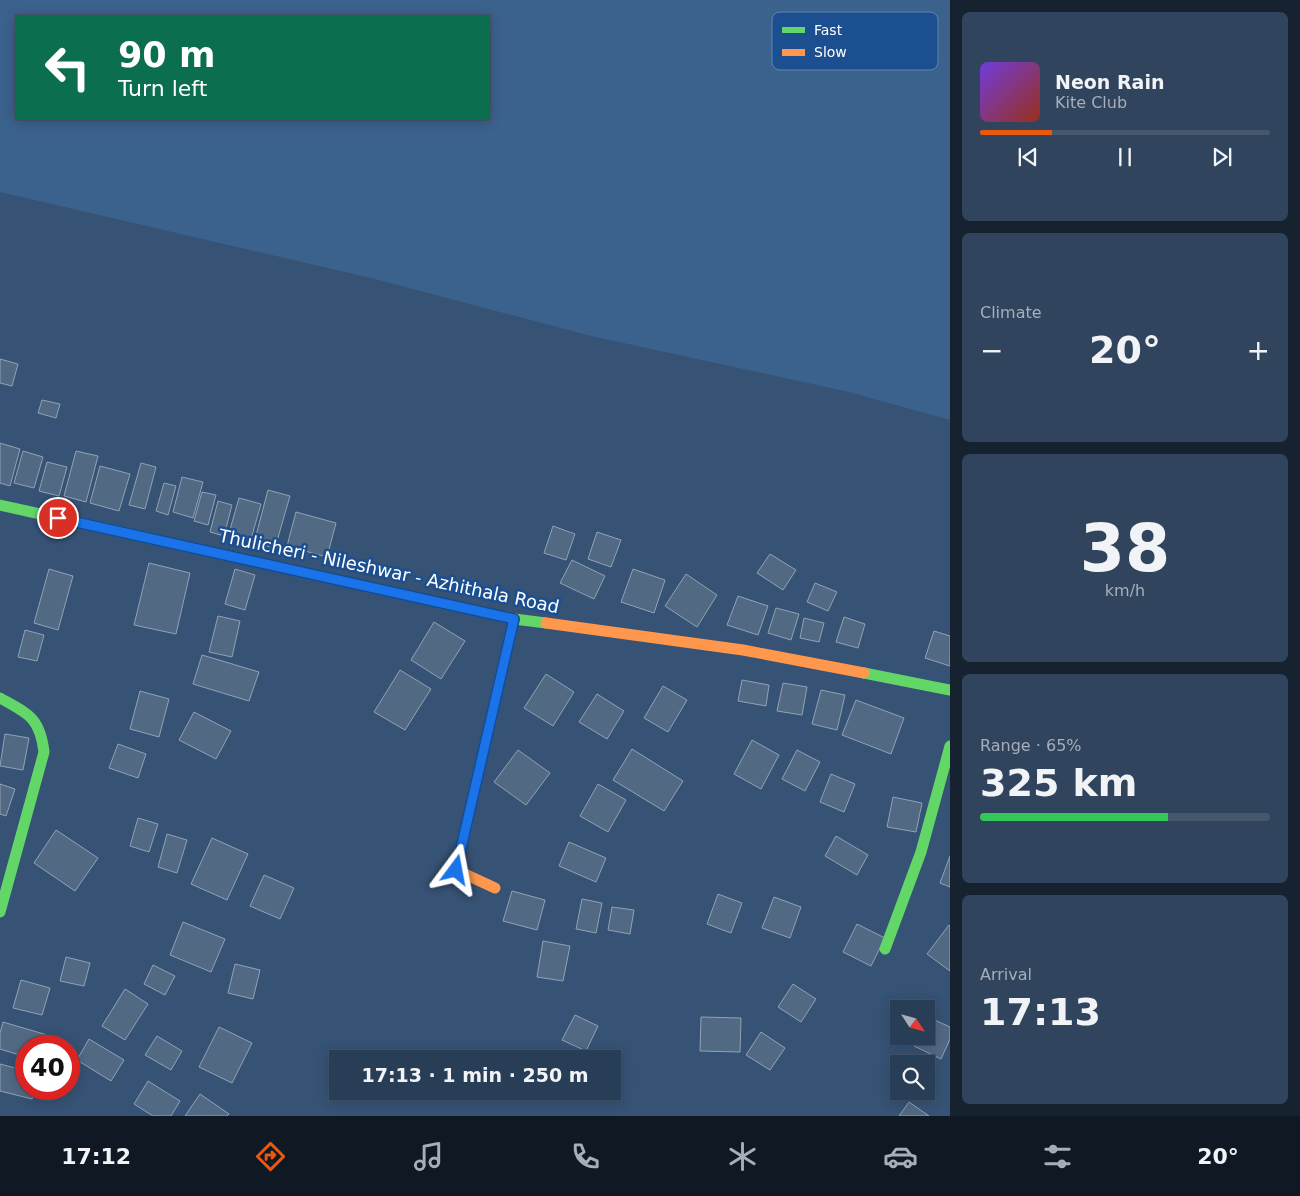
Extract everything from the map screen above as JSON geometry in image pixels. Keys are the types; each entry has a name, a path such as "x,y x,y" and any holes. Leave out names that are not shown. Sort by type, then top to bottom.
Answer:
{"main road":[{"name":"Thulicheri - Nileshwar - Azhithala Road","path":"0,505 514,619 743,650 950,690"},
{"path":"495,888 456,870 514,619"},
{"path":"0,698 14,705 30,718 40,730 44,752 0,912"},
{"path":"885,949 921,852 950,746"}],"water":[{"path":"0,0 950,0 950,420 849,392 591,336 375,279 0,192"}],"building":[{"path":"0,359 18,364 12,386 0,383"},
{"path":"42,400 60,404 56,418 38,413"},
{"path":"0,443 20,449 10,486 0,483"},
{"path":"23,451 43,457 34,488 14,483"},
{"path":"76,451 98,456 86,502 64,496"},
{"path":"47,462 67,467 59,496 39,491"},
{"path":"141,463 156,467 145,509 129,505"},
{"path":"100,466 130,474 119,511 90,503"},
{"path":"182,477 203,482 193,518 173,512"},
{"path":"164,483 176,486 168,515 156,511"},
{"path":"268,490 290,496 275,548 254,543"},
{"path":"202,492 216,495 208,525 194,521"},
{"path":"239,498 261,504 251,539 229,533"},
{"path":"218,501 232,505 224,536 210,532"},
{"path":"296,512 336,523 327,557 287,546"},
{"path":"553,526 575,534 566,560 544,553"},
{"path":"597,532 621,540 611,567 588,559"},
{"path":"770,554 796,570 783,590 757,573"},
{"path":"572,560 605,576 594,599 560,583"},
{"path":"149,563 190,573 176,634 134,625"},
{"path":"49,569 73,576 58,630 34,623"},
{"path":"235,569 255,575 245,610 225,604"},
{"path":"633,569 665,580 654,613 621,602"},
{"path":"686,574 717,595 697,627 665,606"},
{"path":"815,583 837,592 828,611 807,602"},
{"path":"738,596 768,606 758,635 727,625"},
{"path":"776,608 799,614 791,640 768,633"},
{"path":"218,616 240,621 232,657 209,652"},
{"path":"844,617 865,624 858,648 836,642"},
{"path":"804,618 824,623 819,642 800,638"},
{"path":"434,622 465,641 441,679 411,660"},
{"path":"25,630 44,635 37,661 18,657"},
{"path":"934,631 950,636 950,666 925,658"},
{"path":"202,655 259,672 249,701 193,684"},
{"path":"400,670 431,689 405,730 374,712"},
{"path":"546,674 574,692 553,726 524,708"},
{"path":"742,680 769,685 766,706 738,701"},
{"path":"783,683 807,687 802,715 777,711"},
{"path":"663,686 687,700 668,732 644,718"},
{"path":"821,690 845,695 837,730 812,724"},
{"path":"140,691 169,699 159,737 130,729"},
{"path":"597,694 624,711 607,739 579,722"},
{"path":"856,700 904,718 891,754 842,735"},
{"path":"194,712 231,731 216,759 179,740"},
{"path":"5,734 29,738 23,770 0,766"},
{"path":"752,740 779,755 761,789 734,774"},
{"path":"118,744 146,754 138,778 109,768"},
{"path":"632,749 683,781 664,811 613,780"},
{"path":"518,750 550,773 526,805 494,782"},
{"path":"797,750 820,762 805,791 782,779"},
{"path":"831,774 855,784 844,812 820,802"},
{"path":"0,784 15,789 6,816 0,814"},
{"path":"598,784 626,800 608,832 580,816"},
{"path":"893,797 922,803 916,832 887,827"},
{"path":"138,818 158,824 149,852 130,846"},
{"path":"56,830 98,858 75,891 34,863"},
{"path":"167,834 187,840 177,873 158,867"},
{"path":"836,836 868,855 857,875 825,856"},
{"path":"212,838 248,854 227,900 191,884"},
{"path":"569,842 606,858 596,882 559,866"},
{"path":"950,856 950,887 940,883"},
{"path":"264,875 294,888 280,919 250,906"},
{"path":"512,891 545,900 537,930 503,921"},
{"path":"718,894 742,903 731,933 707,924"},
{"path":"774,897 801,907 790,938 762,928"},
{"path":"582,899 602,903 596,933 576,929"},
{"path":"612,907 634,910 630,934 608,930"},
{"path":"183,922 225,939 211,972 170,955"},
{"path":"857,924 885,938 871,966 843,952"},
{"path":"950,926 950,971 927,954"},
{"path":"543,941 570,946 563,981 537,977"},
{"path":"66,957 90,963 84,986 60,981"},
{"path":"235,964 260,970 253,999 228,993"},
{"path":"153,965 175,976 165,995 144,984"},
{"path":"21,980 50,988 42,1015 13,1008"},
{"path":"793,984 816,999 801,1022 778,1007"},
{"path":"125,989 148,1004 125,1040 102,1026"},
{"path":"575,1015 598,1026 586,1050 562,1040"},
{"path":"701,1017 741,1018 740,1052 700,1051"},
{"path":"935,1020 950,1027 950,1039 941,1059 914,1046 935,1045"},
{"path":"3,1022 47,1035 15,1035 15,1054 0,1049 0,1033"},
{"path":"219,1027 252,1043 232,1083 199,1067"},
{"path":"761,1032 785,1048 770,1070 746,1055"},
{"path":"157,1036 182,1051 171,1070 145,1055"},
{"path":"89,1039 124,1060 111,1081 80,1062 80,1055"},
{"path":"0,1064 15,1068 15,1095 0,1091"},
{"path":"148,1081 180,1101 171,1116 153,1116 134,1104"},
{"path":"200,1094 229,1114 227,1116 185,1116"},
{"path":"909,1102 929,1116 899,1116"}],"traffic: fast":[{"path":"0,505 514,619 546,623"},
{"path":"864,673 950,690"},
{"path":"0,698 26,713 36,724 40,731 44,752 0,912"},
{"path":"885,949 921,852 950,746"}],"traffic: slow":[{"path":"495,888 456,870 514,619"},
{"path":"546,623 743,650 864,673"}],"route":[{"path":"58,518 514,619 456,870"}]}
